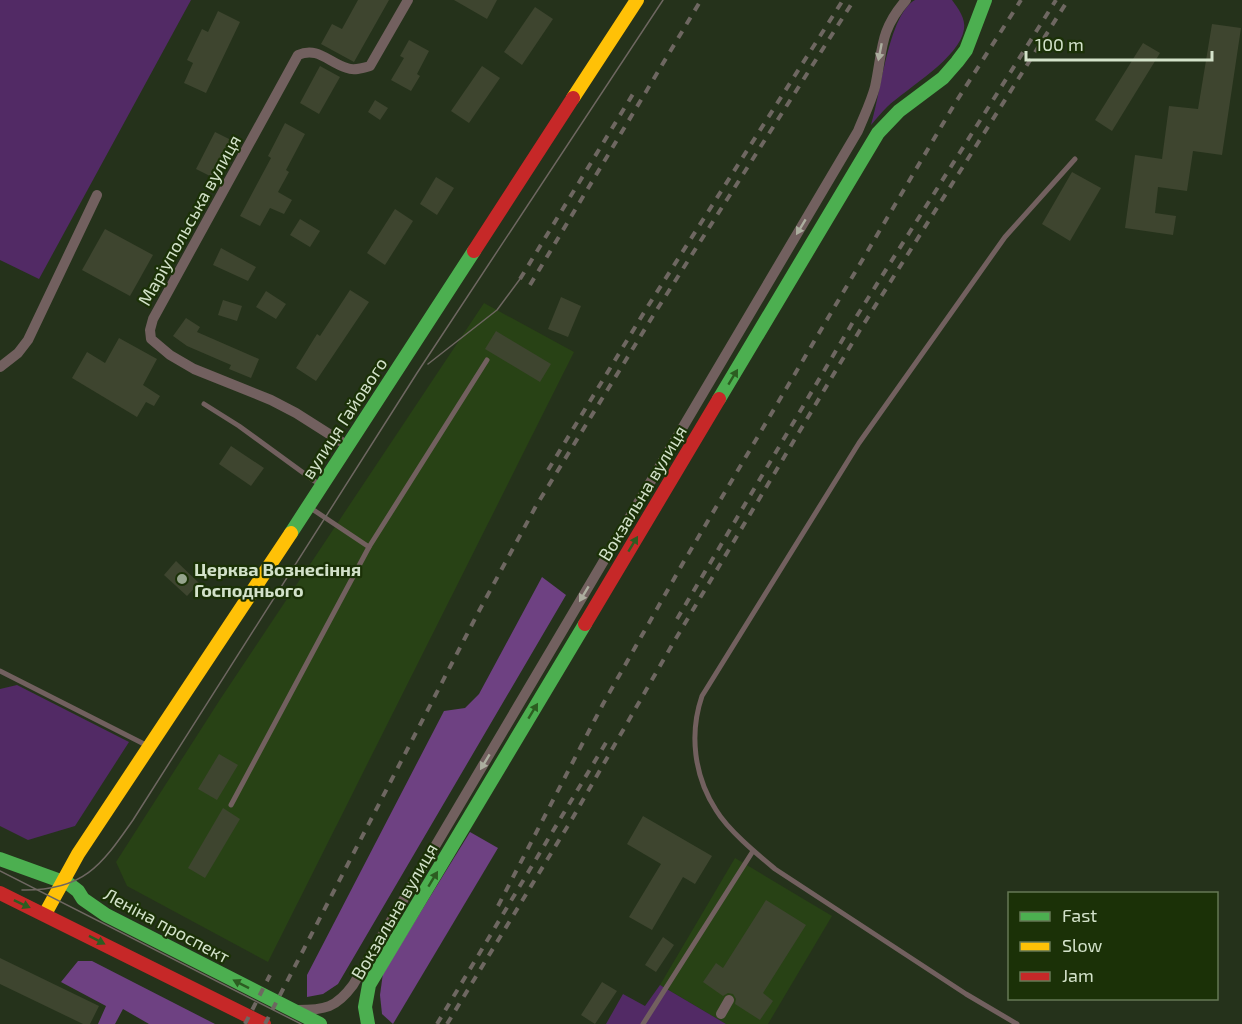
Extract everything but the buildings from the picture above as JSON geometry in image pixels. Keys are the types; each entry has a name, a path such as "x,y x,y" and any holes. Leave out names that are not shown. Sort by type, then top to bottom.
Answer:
{"street":[{"name":"Маріупольська вулиця","path":"348,446 271,400 194,369 170,355 151,339 150,330 153,319 298,55 304,52 316,52 347,69 370,66 408,0"},
{"name":"вулиця Гайового","path":"45,914 78,854 348,446 637,0"},
{"name":"Вокзальна вулиця","path":"293,1010 316,1010 336,1004 353,985 858,131 875,87 881,46 886,31 896,11 906,0"},
{"name":"Вокзальна вулиця","path":"368,1024 365,1007 369,985 878,133 900,111 943,78 957,62 966,50 983,1"},
{"path":"0,367 18,353 28,340 98,195"},
{"path":"19,867 56,871 69,865 78,854"},
{"path":"78,854 78,891"},
{"name":"Леніна проспект","path":"0,859 63,881 106,915 320,1024"},
{"path":"0,893 264,1024"},
{"path":"721,1014 729,1000"}],"lane":[{"path":"1017,1024 966,994 775,869 753,851 717,812 704,786 695,753 694,732 702,696 859,443 1005,237 1075,159"},
{"path":"231,805 369,547 486,360"},
{"path":"204,404 239,426 321,486"},
{"path":"308,506 369,547"},
{"path":"0,671 148,746"},
{"path":"644,1024 753,851"}],"shaded area":[{"path":"0,0 191,0 39,279 0,260"},
{"path":"915,0 952,0 963,18 964,29 953,51 887,107 871,125 892,38 906,8"},
{"path":"484,303 574,352 268,962 127,886 116,862 221,698"},
{"path":"542,577 566,595 338,984 323,994 307,997 307,975 444,711 465,708 479,694"},
{"path":"17,685 129,742 75,826 28,840 0,826 0,689"},
{"path":"470,832 498,848 393,1024 382,1014 380,995 383,973"},
{"path":"735,858 832,916 768,1024 726,1024 660,985"},
{"path":"78,961 92,961 215,1024 149,1024 123,1009 115,1024 98,1024 106,1006 61,982"},
{"path":"660,985 726,1024 606,1024 623,994 645,1006"}],"tram line":[{"path":"22,890 61,886 88,873 100,863 122,836 417,373 663,0"},
{"path":"428,364 497,310 520,279"},
{"path":"0,871 301,1024"}],"railway":[{"path":"530,285 701,0"},
{"path":"548,470 648,306 843,0"},
{"path":"265,1024 479,611 536,506 656,311 854,0"},
{"path":"498,906 603,704 683,563 954,105 1021,0"},
{"path":"677,619 853,322 1056,0"},
{"path":"447,1024 572,819 672,645 860,330 1068,0"},
{"path":"520,279 633,94"},
{"path":"437,1024 607,741"},
{"path":"245,1024 270,975"}],"traffic: fast":[{"path":"719,399 878,133 899,111 943,78 957,62 966,50 985,0"},
{"path":"291,533 474,251"},
{"path":"368,1024 365,1007 369,985 585,624"},
{"path":"0,859 69,884 78,891 83,899 106,915 320,1024"}],"traffic: slow":[{"path":"573,98 637,0"},
{"path":"45,914 78,854 291,533"}],"traffic: jam":[{"path":"474,251 573,98"},
{"path":"585,624 719,399"},
{"path":"0,893 264,1024"}],"place":[{"name":"Церква Вознесіння Господнього","path":"182,579"}]}
